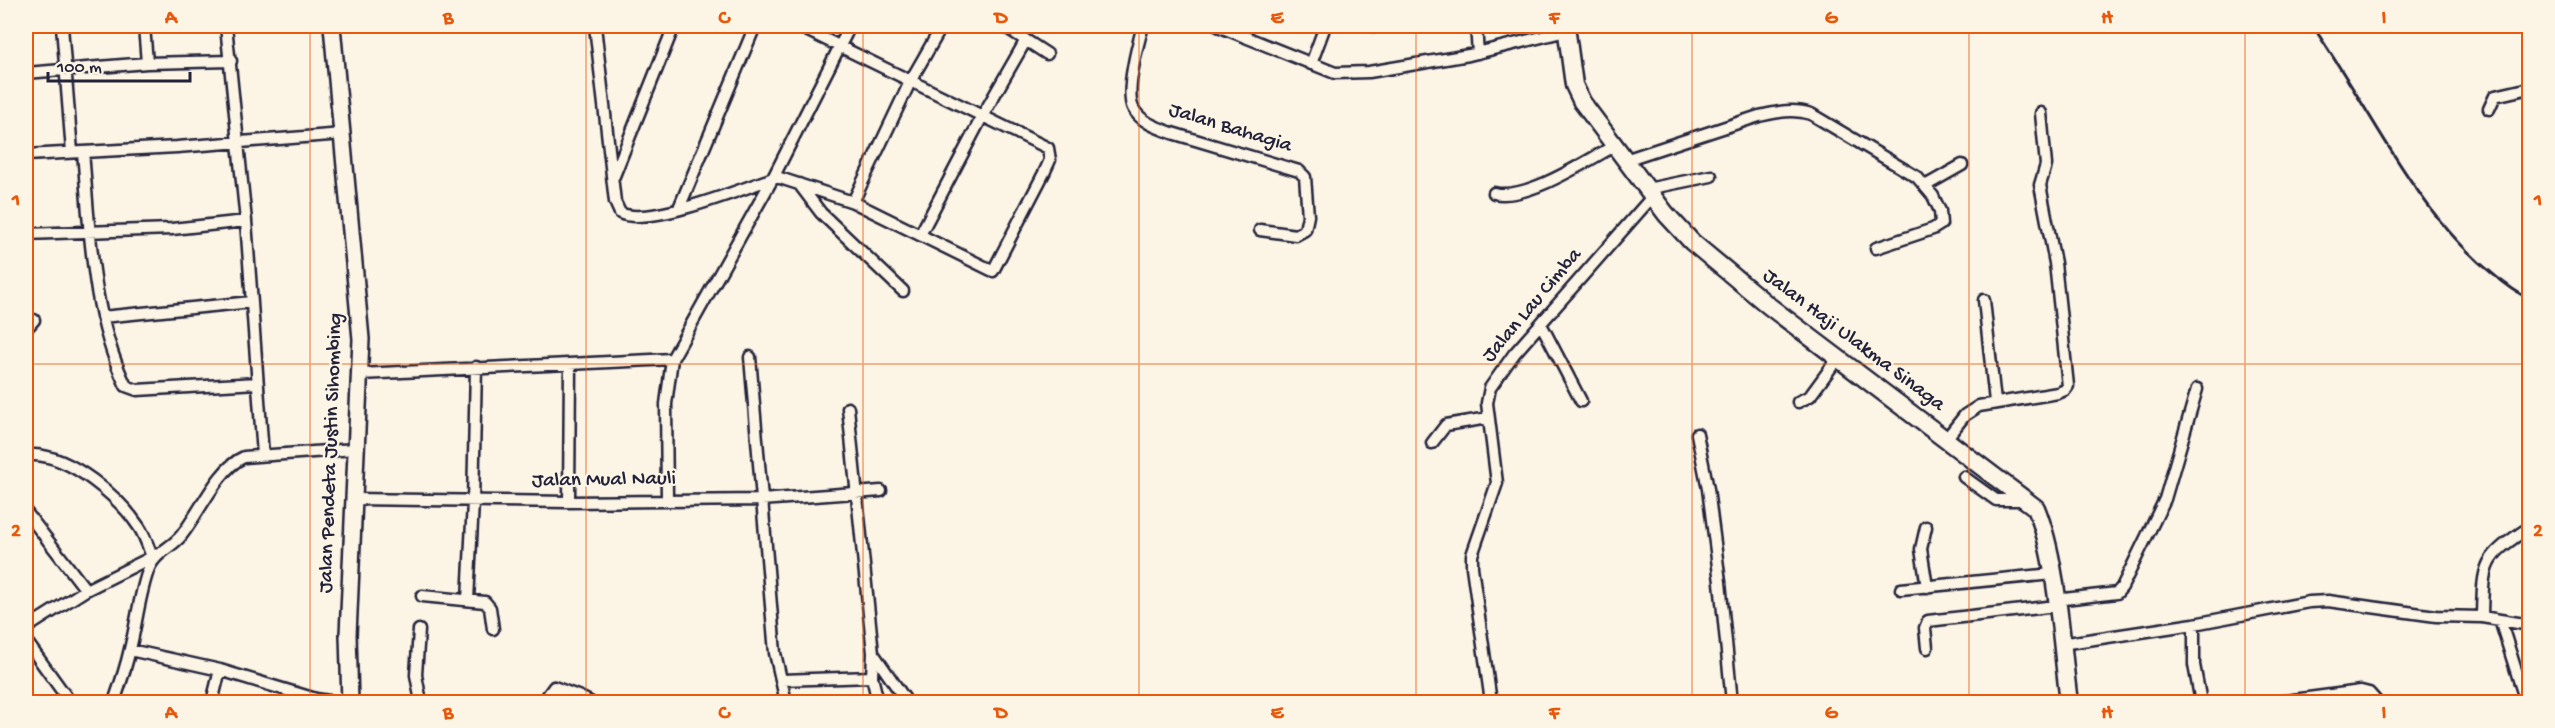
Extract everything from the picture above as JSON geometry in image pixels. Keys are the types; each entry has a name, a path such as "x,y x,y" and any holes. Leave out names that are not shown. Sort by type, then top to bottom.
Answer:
{"main road":[{"name":"Jalan Haji Ulakma Sinaga","path":"1566,28 1574,85 1582,102 1650,193 1692,242 1769,306 2036,508 2042,523 2052,574 2069,702"}],"street":[{"path":"62,26 66,70 102,316 125,384 130,389 258,383"},
{"path":"144,26 147,63"},
{"path":"226,26 246,221 262,455"},
{"name":"Jalan Pendeta Justin Sihombing","path":"332,26 361,339 348,635 350,702"},
{"path":"595,26 615,202 618,210 626,216 639,217 718,199 773,178 853,202 993,271 1050,160 1048,148 798,26"},
{"path":"613,177 674,26"},
{"path":"679,208 755,26"},
{"path":"667,500 666,404 672,359 773,178 850,26"},
{"path":"853,202 911,80 942,26"},
{"path":"1004,26 1047,54"},
{"name":"Jalan Bahagia","path":"1143,26 1137,48 1130,100 1141,117 1154,126 1172,133 1299,171 1305,177 1308,216 1305,230 1296,235 1260,230"},
{"path":"1218,26 1335,73 1369,72 1478,53 1566,28"},
{"path":"1311,64 1325,26"},
{"path":"1374,26 1392,26"},
{"path":"1476,26 1478,53"},
{"path":"920,236 983,115 1026,40"},
{"path":"26,73 147,63 231,61"},
{"path":"2489,109 2495,96 2529,88"},
{"path":"1625,160 1759,116 1781,111 1800,111 1811,114 1917,177 1940,211 1941,224 1934,229 1876,248"},
{"path":"1946,439 1973,409 1995,402 2058,393 2066,390 2068,386 2055,263 2040,185 2046,165 2041,113"},
{"path":"26,155 343,134"},
{"path":"1494,192 1510,195 1558,177 1614,146"},
{"path":"1925,186 1962,165"},
{"path":"1650,193 1711,176"},
{"path":"799,184 821,213 903,291"},
{"name":"Jalan Lau Cimba","path":"1491,702 1472,555 1497,483 1487,403 1491,388 1514,354 1650,193"},
{"path":"26,234 172,229 246,221"},
{"path":"1984,300 1995,402"},
{"path":"102,316 252,302"},
{"path":"26,329 34,320"},
{"path":"1541,324 1581,401"},
{"path":"750,357 775,653 786,702"},
{"path":"1798,402 1810,396 1838,358"},
{"path":"360,374 672,359"},
{"path":"569,502 570,364"},
{"path":"468,600 476,367"},
{"path":"1927,648 1925,628 1928,621 2056,603 2116,592 2122,587 2165,499 2197,389"},
{"path":"848,408 873,653 872,678 878,702"},
{"path":"1432,443 1446,425 1488,418"},
{"path":"1697,434 1708,489 1732,702"},
{"path":"26,628 86,590 155,555 180,536 233,464 244,457 355,449"},
{"path":"34,455 52,457 66,464 112,496 140,529 155,555"},
{"path":"1964,477 1996,500 2028,501"},
{"name":"Jalan Mual Nauli","path":"353,499 473,502 761,500 881,491"},
{"path":"26,512 86,590"},
{"path":"1926,527 1921,549 1926,587"},
{"path":"2482,617 2483,581 2488,562 2504,543 2529,527"},
{"path":"114,702 130,650 141,595 155,555"},
{"path":"1901,589 2052,574"},
{"path":"422,596 468,600 488,605 493,629"},
{"path":"2061,644 2194,624 2308,602 2328,601 2436,616 2482,617 2529,625"},
{"path":"2500,620 2526,702"},
{"path":"2194,624 2194,665 2201,702"},
{"path":"419,630 416,675 421,702"},
{"path":"26,641 70,702"},
{"path":"130,650 220,670 315,701 335,702"},
{"path":"873,653 907,702"},
{"path":"212,702 220,670"},
{"path":"781,680 872,678"},
{"path":"543,702 554,687 590,702"},
{"path":"2277,702 2361,691 2369,693 2377,702"}],"railway":[{"path":"2313,26 2406,174 2441,222 2481,264 2530,300"}]}
